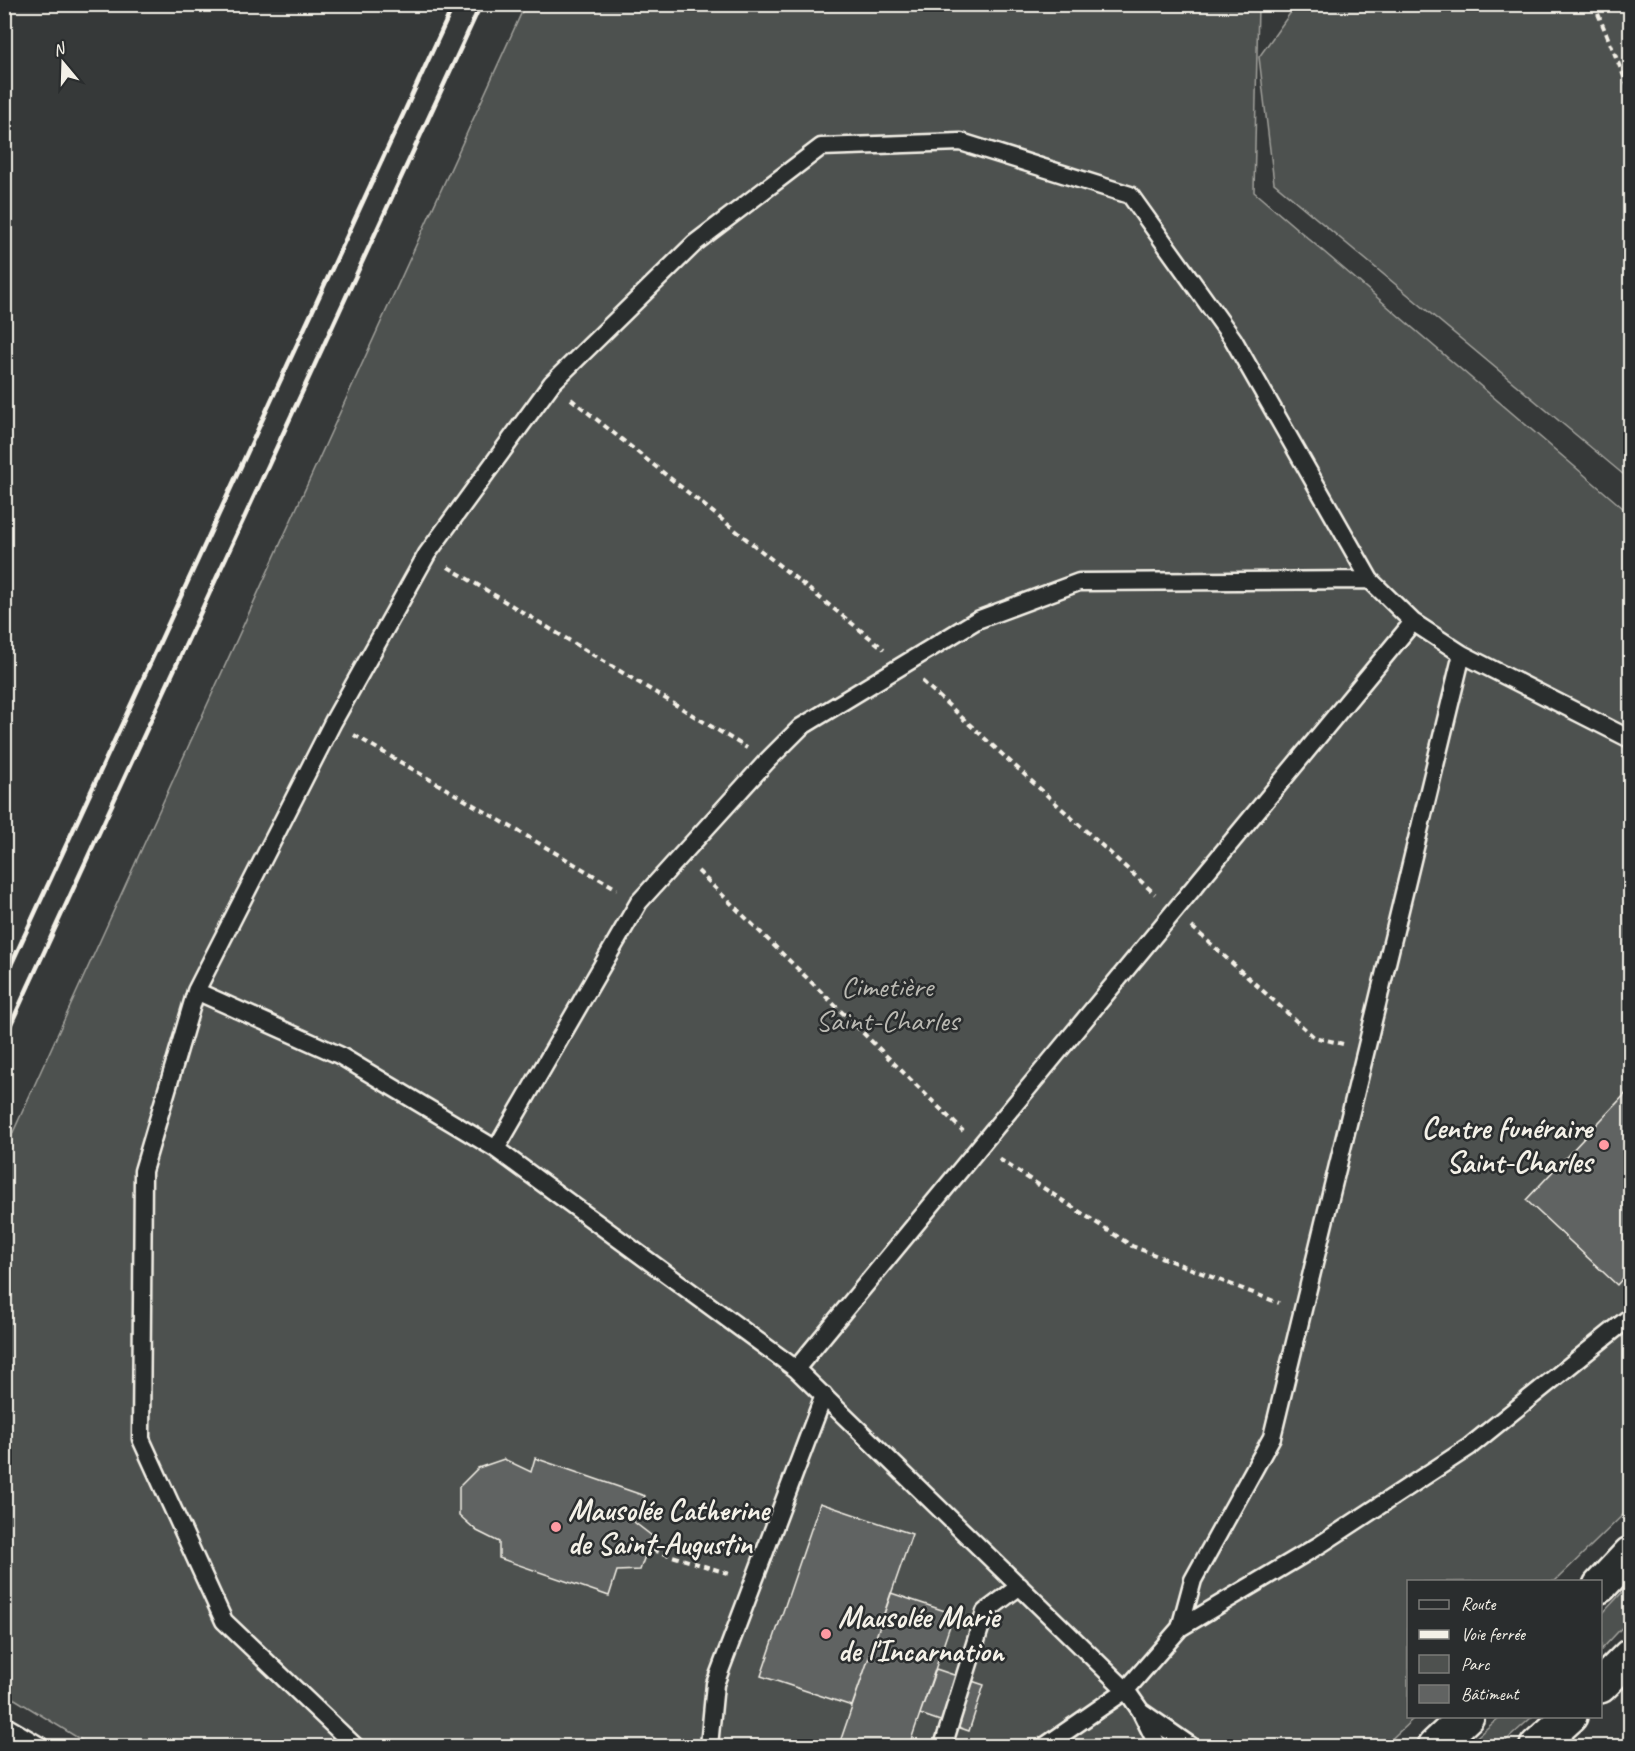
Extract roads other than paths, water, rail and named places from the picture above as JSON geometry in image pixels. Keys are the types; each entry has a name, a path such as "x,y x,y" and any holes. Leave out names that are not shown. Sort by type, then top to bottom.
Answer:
{"main road":[{"path":"1602,1584 1630,1554"},
{"path":"1602,1684 1630,1656"},
{"path":"1435,1746 1465,1718"},
{"path":"1537,1746 1568,1718"}],"lane":[{"path":"355,1746 224,1621 141,1439 143,1172 196,991 333,722 427,554 552,384 695,243 821,147 961,142 1130,195 1233,339 1370,580 1413,622 1462,654 1630,739"},
{"path":"496,1149 639,902 766,761 801,727 977,620 1080,582 1370,580"},
{"path":"796,1369 1413,622"},
{"path":"1180,1628 1193,1580 1272,1437 1462,654"},
{"path":"196,991 339,1055 496,1149 796,1369 1126,1690 1140,1710 1158,1746"},
{"path":"1045,1746 1126,1690 1180,1628 1321,1544 1469,1446 1630,1317"},
{"path":"709,1746 715,1684 824,1395"},
{"path":"943,1746 985,1612 1020,1586"},
{"path":"1140,1710 1191,1746"},
{"path":"4,1725 40,1746"}],"railway":[{"path":"4,980 454,4"},
{"path":"4,1039 481,4"}],"place":[{"name":"Centre funéraire Saint-Charles","path":"1604,1145"},
{"name":"Mausolée Catherine de Saint-Augustin","path":"556,1527"},
{"name":"Mausolée Marie de l'Incarnation","path":"826,1634"}],"park label":[{"name":"Cimetière Saint-Charles","path":"887,1003"}]}
